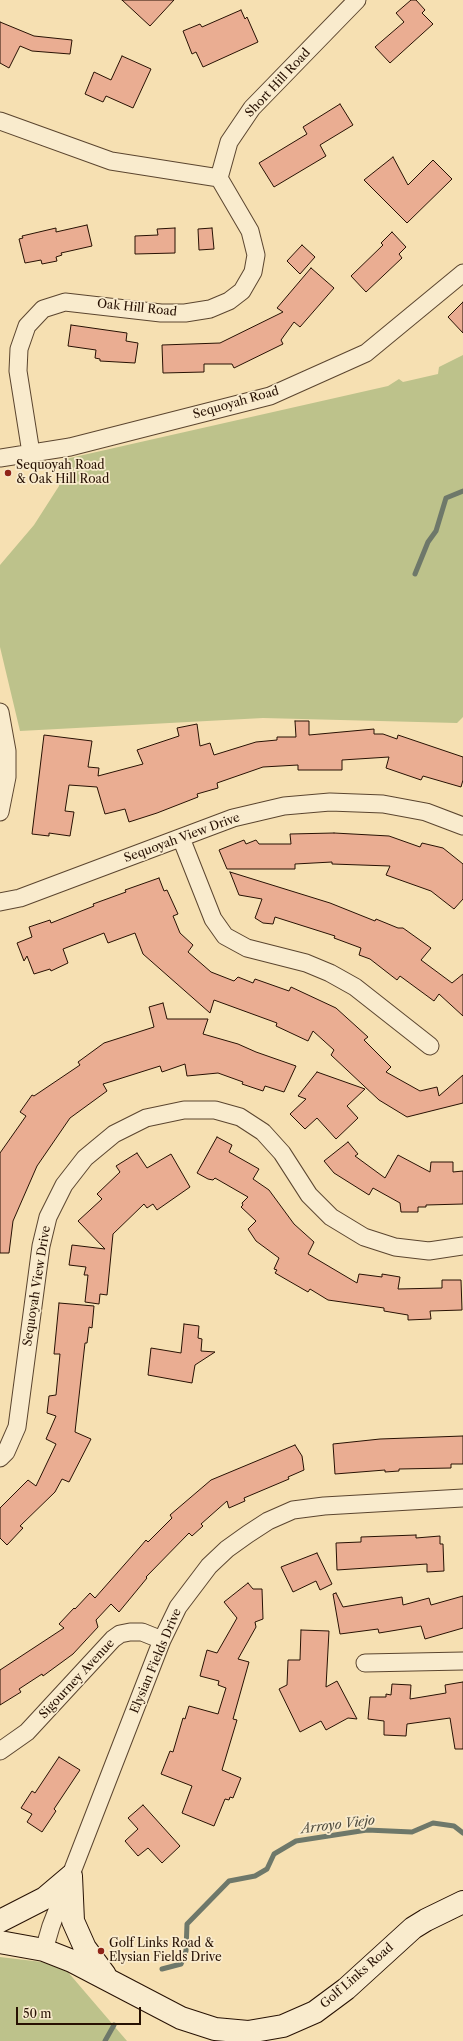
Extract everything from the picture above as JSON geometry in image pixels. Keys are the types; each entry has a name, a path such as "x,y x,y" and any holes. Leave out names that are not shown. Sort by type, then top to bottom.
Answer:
{"main road":[{"path":"0,1921 45,1898 71,1876"},
{"path":"71,1876 73,1921 86,1948 107,1978"},
{"name":"Golf Links Road","path":"0,1942 44,1950 72,1961 107,1978 154,2005 198,2024 232,2032 266,2030 299,2020 315,2012 346,1989 413,1928 463,1902"}],"street":[{"name":"Short Hill Road","path":"219,178 229,142 252,108 356,0"},
{"path":"0,121 111,161 219,178"},
{"name":"Oak Hill Road","path":"31,452 19,385 19,350 27,326 43,309 65,302 161,313 185,313 210,308 229,301 242,291 253,272 256,255 250,231 219,178"},
{"name":"Sequoyah Road","path":"0,458 70,447 270,396 366,353 463,273"},
{"path":"0,712 6,751 7,777 0,812"},
{"name":"Sequoyah View Drive","path":"0,902 20,898 232,818 284,806 330,802 383,804 419,811 463,826"},
{"path":"181,838 213,919 225,936 247,948 306,963 330,972 355,987 430,1046"},
{"name":"Sequoyah View Drive","path":"0,1458 6,1452 17,1427 41,1246 48,1217 64,1186 85,1158 114,1134 146,1118 184,1110 215,1110 240,1116 263,1132 282,1153 309,1195 332,1217 364,1237 395,1247 429,1251 463,1246"},
{"name":"Elysian Fields Drive","path":"44,1950 162,1640 178,1607 209,1566 227,1549 268,1521 293,1510 463,1498"},
{"name":"Sigourney Avenue","path":"0,1751 27,1732 113,1639 120,1634 142,1632 162,1640"},
{"path":"365,1663 463,1661"}],"green space":[{"path":"463,355 463,717 457,723 263,718 20,731 0,647 0,565 34,525 59,486 61,460 388,386 399,379 403,382 438,374 439,367"},
{"path":"0,1957 42,1962 67,1971 127,2041 0,2041"}],"building":[{"path":"122,0 174,0 150,26"},
{"path":"411,0 416,0 425,10 422,13 433,24 390,63 375,47 404,22 396,13"},
{"path":"241,10 245,19 247,17 258,42 203,67 196,52 192,54 183,31 200,24 202,27"},
{"path":"0,22 34,36 72,40 70,54 32,51 20,46 9,68 0,63"},
{"path":"122,56 151,69 133,108 106,96 103,102 85,94 94,72 111,80"},
{"path":"340,104 353,125 320,145 326,156 274,187 259,163 307,134 303,127"},
{"path":"393,157 408,185 433,160 452,179 407,223 364,180"},
{"path":"87,225 92,246 61,253 62,255 56,257 57,261 42,264 41,260 25,263 19,239 23,238 22,236 56,228 56,232"},
{"path":"175,228 175,253 135,254 135,236 158,235 157,229"},
{"path":"212,228 214,249 199,250 198,229"},
{"path":"392,232 406,247 399,254 402,258 366,292 351,276 383,245 381,243"},
{"path":"302,245 315,257 300,274 287,261"},
{"path":"311,268 334,288 300,327 294,322 281,340 283,344 234,368 232,364 204,364 204,372 163,373 162,345 220,343 283,312 277,308"},
{"path":"463,302 463,333 448,317"},
{"path":"71,325 127,333 126,341 138,343 135,363 100,361 100,359 95,358 96,350 68,346"},
{"path":"295,721 309,721 309,735 374,729 374,734 383,734 397,739 398,735 463,757 463,780 461,787 423,776 421,780 386,768 389,757 342,760 342,770 298,770 298,765 263,767 217,783 218,788 197,794 198,797 129,822 125,809 105,814 97,787 69,785 65,811 74,812 70,836 49,833 49,836 32,834 44,735 92,741 88,767 99,768 98,776 143,764 137,750 179,736 177,728 197,724 200,746 210,743 214,755 256,742 277,740 277,737 296,737"},
{"path":"334,833 389,836 420,847 422,843 443,848 463,864 463,899 454,909 431,891 386,875 390,866 332,864 332,862 295,864 295,869 227,869 219,850 244,840 246,844 256,840 259,844 291,844 290,834"},
{"path":"230,872 330,903 375,921 376,919 398,928 403,928 431,948 421,960 452,983 463,974 463,1016 439,994 434,1001 400,976 397,980 370,959 359,955 361,948 334,938 335,936 275,917 273,924 263,923 255,918 262,899 239,895"},
{"path":"159,878 164,891 167,890 178,914 173,916 180,933 193,945 188,952 211,972 234,981 238,977 253,983 255,979 289,991 291,987 336,1008 368,1037 364,1040 391,1067 386,1072 420,1091 437,1087 439,1096 463,1075 463,1103 407,1117 379,1100 331,1055 334,1050 313,1031 308,1041 276,1026 277,1023 214,1000 210,1013 143,954 135,933 108,943 104,933 63,949 68,963 51,971 50,969 34,974 27,956 24,961 17,943 32,937 29,927 50,920 51,923 94,906 93,904 126,892 125,890"},
{"path":"163,1003 167,1019 208,1019 203,1034 238,1044 296,1066 284,1092 265,1086 263,1091 242,1084 243,1082 218,1073 187,1076 185,1064 162,1072 160,1066 103,1084 107,1091 70,1118 37,1166 13,1221 9,1253 0,1253 0,1153 26,1116 20,1112 32,1095 34,1096 80,1065 78,1062 104,1043 154,1027 149,1007"},
{"path":"317,1072 365,1089 347,1106 358,1118 336,1139 317,1118 305,1129 290,1114 306,1099 298,1096"},
{"path":"217,1137 232,1145 229,1152 259,1169 253,1179 269,1190 294,1224 314,1242 308,1254 357,1283 359,1274 382,1277 382,1274 400,1277 398,1289 442,1288 442,1280 461,1280 462,1310 430,1311 431,1319 408,1320 408,1315 384,1311 384,1308 328,1300 310,1289 308,1292 275,1273 277,1270 274,1269 279,1258 256,1241 248,1229 256,1221 241,1207 243,1205 242,1203 248,1197 215,1178 213,1180 208,1179 197,1173"},
{"path":"348,1142 358,1154 355,1156 385,1178 398,1155 430,1172 431,1162 453,1162 453,1172 463,1171 463,1204 426,1205 426,1207 418,1207 418,1212 401,1212 400,1203 373,1188 369,1195 334,1173 324,1161"},
{"path":"137,1153 147,1168 171,1154 190,1187 157,1210 153,1204 147,1208 144,1204 113,1234 107,1295 100,1294 99,1304 85,1302 88,1275 84,1275 86,1267 69,1265 72,1245 105,1249 78,1221 102,1199 97,1194 120,1172 116,1166"},
{"path":"59,1303 94,1306 92,1328 89,1327 87,1343 85,1343 75,1432 91,1439 69,1482 62,1479 55,1492 20,1526 23,1528 7,1545 0,1538 0,1508 28,1480 36,1486 56,1444 46,1439 56,1416 47,1413 49,1396 56,1395 60,1354 54,1354"},
{"path":"184,1324 199,1326 198,1338 202,1339 201,1351 215,1352 195,1365 192,1383 148,1375 151,1348 181,1353"},
{"path":"463,1436 463,1464 451,1464 451,1468 399,1469 399,1471 385,1472 385,1470 335,1474 333,1444 380,1439"},
{"path":"295,1445 302,1456 304,1470 288,1477 289,1479 244,1498 245,1501 229,1508 227,1501 201,1524 203,1526 192,1536 189,1533 146,1577 147,1578 119,1612 111,1604 96,1620 98,1627 73,1654 43,1676 42,1674 19,1689 21,1692 0,1705 0,1670 64,1628 59,1624 90,1593 95,1598 146,1540 148,1542 172,1518 170,1515 211,1480"},
{"path":"416,1535 416,1538 440,1536 440,1544 443,1544 444,1571 427,1572 427,1564 337,1570 336,1543 361,1542 361,1537"},
{"path":"317,1553 332,1584 320,1590 316,1581 293,1592 281,1567"},
{"path":"248,1583 253,1589 262,1589 263,1619 255,1622 256,1627 238,1659 249,1662 233,1719 237,1720 222,1770 241,1778 233,1798 230,1797 229,1800 225,1799 214,1826 182,1813 192,1786 161,1774 170,1751 173,1752 183,1718 185,1719 189,1706 218,1714 226,1688 218,1685 219,1681 200,1676 207,1650 217,1653 237,1618 224,1602"},
{"path":"336,1593 343,1607 402,1597 403,1605 429,1598 431,1605 463,1596 463,1628 425,1639 421,1626 379,1633 378,1629 340,1634 333,1594"},
{"path":"301,1630 329,1631 326,1687 337,1681 357,1719 348,1718 326,1730 321,1721 300,1732 279,1689 287,1685 288,1660 300,1660"},
{"path":"463,1682 463,1749 455,1749 450,1718 407,1724 406,1736 384,1735 384,1721 368,1719 370,1697 386,1697 386,1694 391,1695 392,1684 411,1685 410,1699 446,1693 445,1685"},
{"path":"59,1757 80,1770 54,1809 56,1811 42,1832 27,1822 32,1814 21,1808 32,1791 35,1793"},
{"path":"143,1805 180,1846 162,1863 148,1848 138,1856 125,1841 138,1829 128,1818"}],"waterway":[{"path":"415,574 428,542 436,531 446,498 463,491"},
{"name":"Arroyo Viejo","path":"162,1969 181,1964 186,1951 187,1924 229,1881 255,1876 267,1869 274,1854 296,1841 367,1830 412,1832 433,1823 454,1826 463,1833"},
{"name":"Arroyo Viejo","path":"105,2041 114,2025"}],"place":[{"name":"Sequoyah Road & Oak Hill Road","path":"8,473"},
{"name":"Golf Links Road & Elysian Fields Drive","path":"101,1951"}]}
